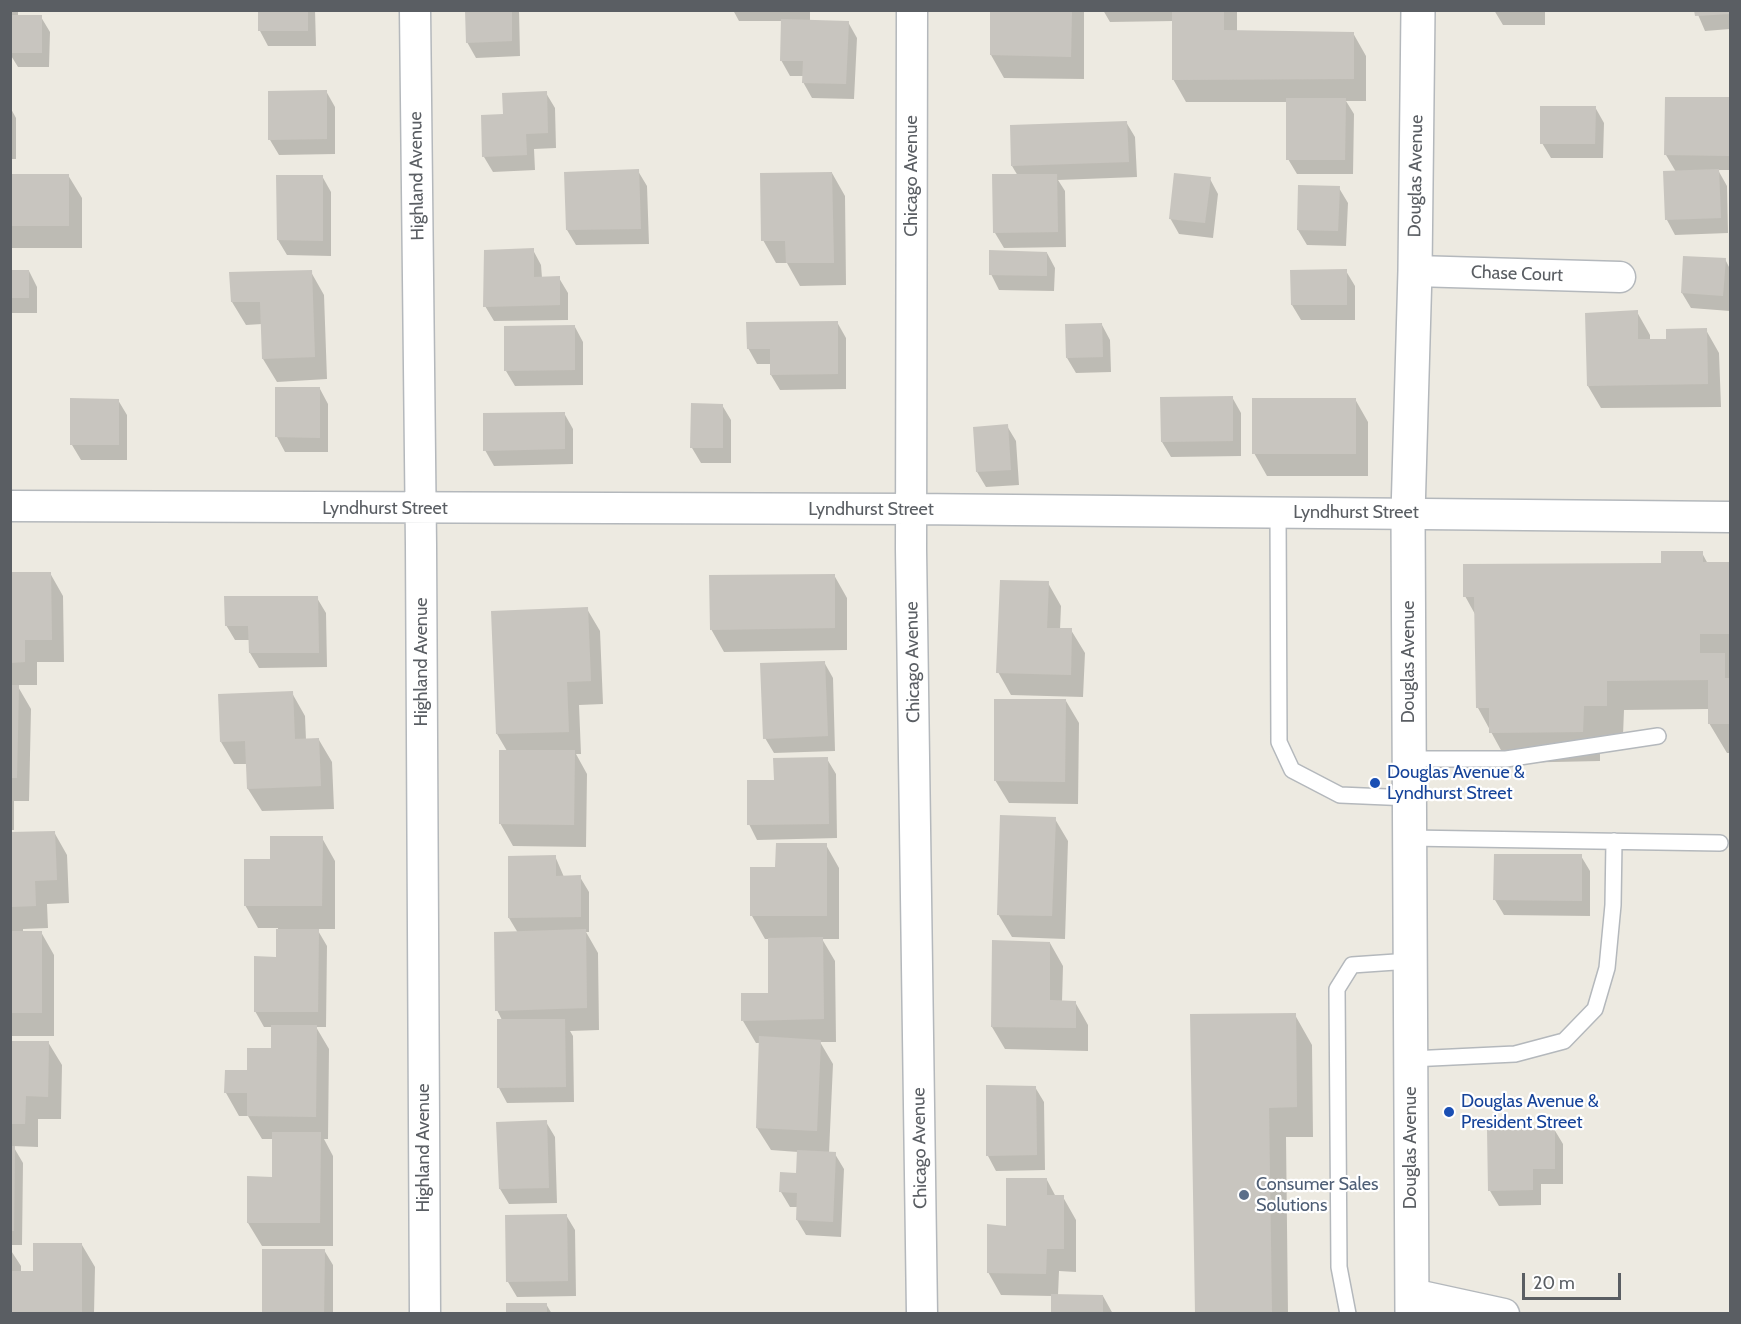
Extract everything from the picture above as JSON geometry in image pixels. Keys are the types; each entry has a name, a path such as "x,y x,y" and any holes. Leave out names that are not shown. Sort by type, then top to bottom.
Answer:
{"street":[{"name":"Highland Avenue","path":"415,10 421,509 425,1314"},
{"name":"Chicago Avenue","path":"912,10 912,509 922,1314"},
{"name":"Douglas Avenue","path":"1412,1304 1408,514 1415,271 1418,10"},
{"name":"Chase Court","path":"1415,271 1620,278"},
{"name":"Lyndhurst Street","path":"10,506 912,509 1731,517"},
{"path":"1412,1304 1504,1314"}],"lane":[{"path":"1278,513 1279,742 1292,770 1340,795 1410,798"},
{"path":"1410,759 1506,759 1658,736"},
{"path":"1409,838 1720,843"},
{"path":"1411,1059 1515,1054 1564,1041 1594,1009 1607,968 1614,841"},
{"path":"1348,1314 1339,1267 1336,989 1352,964 1410,961"}],"building":[{"path":"258,10 308,10 308,31 258,31"},
{"path":"465,10 512,10 512,41 466,43"},
{"path":"990,10 1072,10 1071,57 990,55"},
{"path":"1172,10 1224,10 1224,30 1354,32 1354,79 1172,80"},
{"path":"1694,10 1730,10 1730,14 1695,16"},
{"path":"10,15 42,15 42,53 10,53"},
{"path":"781,19 849,21 846,84 802,83 803,61 780,61"},
{"path":"327,90 327,139 268,140 268,91"},
{"path":"547,91 548,133 526,134 527,155 482,157 481,115 503,114 502,93"},
{"path":"1665,97 1730,97 1730,156 1664,155"},
{"path":"1286,98 1346,98 1345,160 1286,160"},
{"path":"1540,106 1596,106 1595,144 1540,144"},
{"path":"1127,121 1129,162 1011,166 1010,125"},
{"path":"639,169 641,229 566,230 564,172"},
{"path":"1719,169 1721,218 1665,220 1663,171"},
{"path":"832,172 834,263 786,263 785,241 761,241 760,173"},
{"path":"1174,173 1211,177 1205,223 1169,219"},
{"path":"10,174 69,174 69,226 10,226"},
{"path":"992,174 1057,174 1058,232 993,233"},
{"path":"276,175 323,175 323,241 277,240"},
{"path":"1298,185 1340,186 1338,231 1297,230"},
{"path":"534,248 534,277 560,276 560,305 483,307 484,250"},
{"path":"989,250 1047,252 1047,276 989,275"},
{"path":"1683,256 1726,258 1723,296 1681,293"},
{"path":"1347,269 1347,305 1291,305 1290,270"},
{"path":"10,270 29,270 29,298 10,298"},
{"path":"312,270 315,357 262,359 260,302 231,302 229,272"},
{"path":"1638,310 1638,339 1666,339 1666,329 1707,328 1708,384 1587,386 1585,313"},
{"path":"838,321 838,374 770,375 770,349 747,349 746,322"},
{"path":"1102,323 1103,357 1066,358 1065,324"},
{"path":"575,325 575,370 504,371 504,326"},
{"path":"275,387 320,387 320,438 275,437"},
{"path":"1233,396 1233,441 1161,442 1160,397"},
{"path":"70,398 119,399 119,445 70,445"},
{"path":"1252,398 1356,398 1356,454 1252,454"},
{"path":"691,403 723,404 723,448 690,448"},
{"path":"565,412 565,449 483,451 483,413"},
{"path":"1008,424 1011,470 976,472 973,427"},
{"path":"1661,551 1703,551 1703,562 1730,562 1730,634 1700,634 1700,653 1725,653 1725,678 1730,678 1730,724 1708,724 1708,680 1607,681 1607,706 1584,706 1583,732 1489,733 1489,708 1476,708 1474,597 1463,597 1463,564 1661,563"},
{"path":"10,572 51,572 52,640 25,640 25,662 10,663"},
{"path":"835,574 835,628 710,630 709,575"},
{"path":"1000,580 1049,581 1047,628 1072,628 1071,675 996,673"},
{"path":"224,596 318,596 319,653 249,653 248,626 225,626"},
{"path":"588,607 591,681 567,682 569,732 496,734 491,611"},
{"path":"825,661 828,736 763,739 760,663"},
{"path":"10,685 19,685 17,778 10,778"},
{"path":"293,691 295,739 319,738 321,786 247,789 245,741 220,742 218,694"},
{"path":"994,699 1066,699 1065,782 994,781"},
{"path":"499,750 575,750 574,825 499,824"},
{"path":"828,757 829,824 747,825 747,780 774,780 773,758"},
{"path":"1000,815 1056,817 1052,916 997,915"},
{"path":"55,831 57,880 35,881 36,906 10,907 10,832"},
{"path":"270,836 323,836 322,906 244,906 244,859 270,859"},
{"path":"776,843 827,843 827,916 750,916 750,867 775,867"},
{"path":"1494,854 1582,854 1582,901 1493,900"},
{"path":"556,855 556,876 581,875 581,917 508,918 508,856"},
{"path":"276,929 319,929 318,1012 254,1012 254,956 276,957"},
{"path":"586,929 587,1008 495,1011 494,932"},
{"path":"10,931 42,931 42,1013 10,1013"},
{"path":"823,937 824,1019 741,1021 741,993 768,993 768,938"},
{"path":"992,940 1050,942 1050,1000 1076,1001 1076,1028 991,1027"},
{"path":"1296,1013 1297,1107 1269,1108 1272,1314 1195,1314 1190,1014"},
{"path":"497,1019 565,1019 566,1087 497,1088"},
{"path":"271,1025 317,1025 316,1117 247,1116 247,1093 224,1093 225,1070 247,1070 247,1048 271,1048"},
{"path":"759,1036 821,1040 817,1131 756,1128"},
{"path":"10,1041 49,1041 48,1097 26,1096 25,1124 10,1124"},
{"path":"986,1085 1036,1086 1037,1155 986,1156"},
{"path":"547,1120 549,1188 499,1189 496,1122"},
{"path":"1555,1127 1555,1169 1533,1169 1533,1190 1488,1191 1487,1129"},
{"path":"272,1132 321,1132 320,1223 247,1223 247,1176 272,1177"},
{"path":"10,1146 15,1146 14,1231 10,1231"},
{"path":"797,1150 836,1152 833,1222 796,1220 797,1193 779,1192 780,1172 796,1173"},
{"path":"1006,1178 1047,1178 1047,1195 1064,1195 1064,1249 1047,1249 1046,1274 987,1273 987,1224 1006,1226"},
{"path":"567,1214 568,1281 506,1282 505,1215"},
{"path":"33,1243 82,1243 82,1314 10,1314 10,1271 33,1271"},
{"path":"262,1249 325,1249 324,1314 262,1314"},
{"path":"1051,1294 1103,1295 1103,1314 1051,1314"},
{"path":"506,1303 547,1303 547,1314 506,1314"}],"place":[{"name":"Douglas Avenue & Lyndhurst Street","path":"1375,783"},
{"name":"Douglas Avenue & President Street","path":"1449,1112"},
{"name":"Consumer Sales Solutions","path":"1244,1195"}]}
